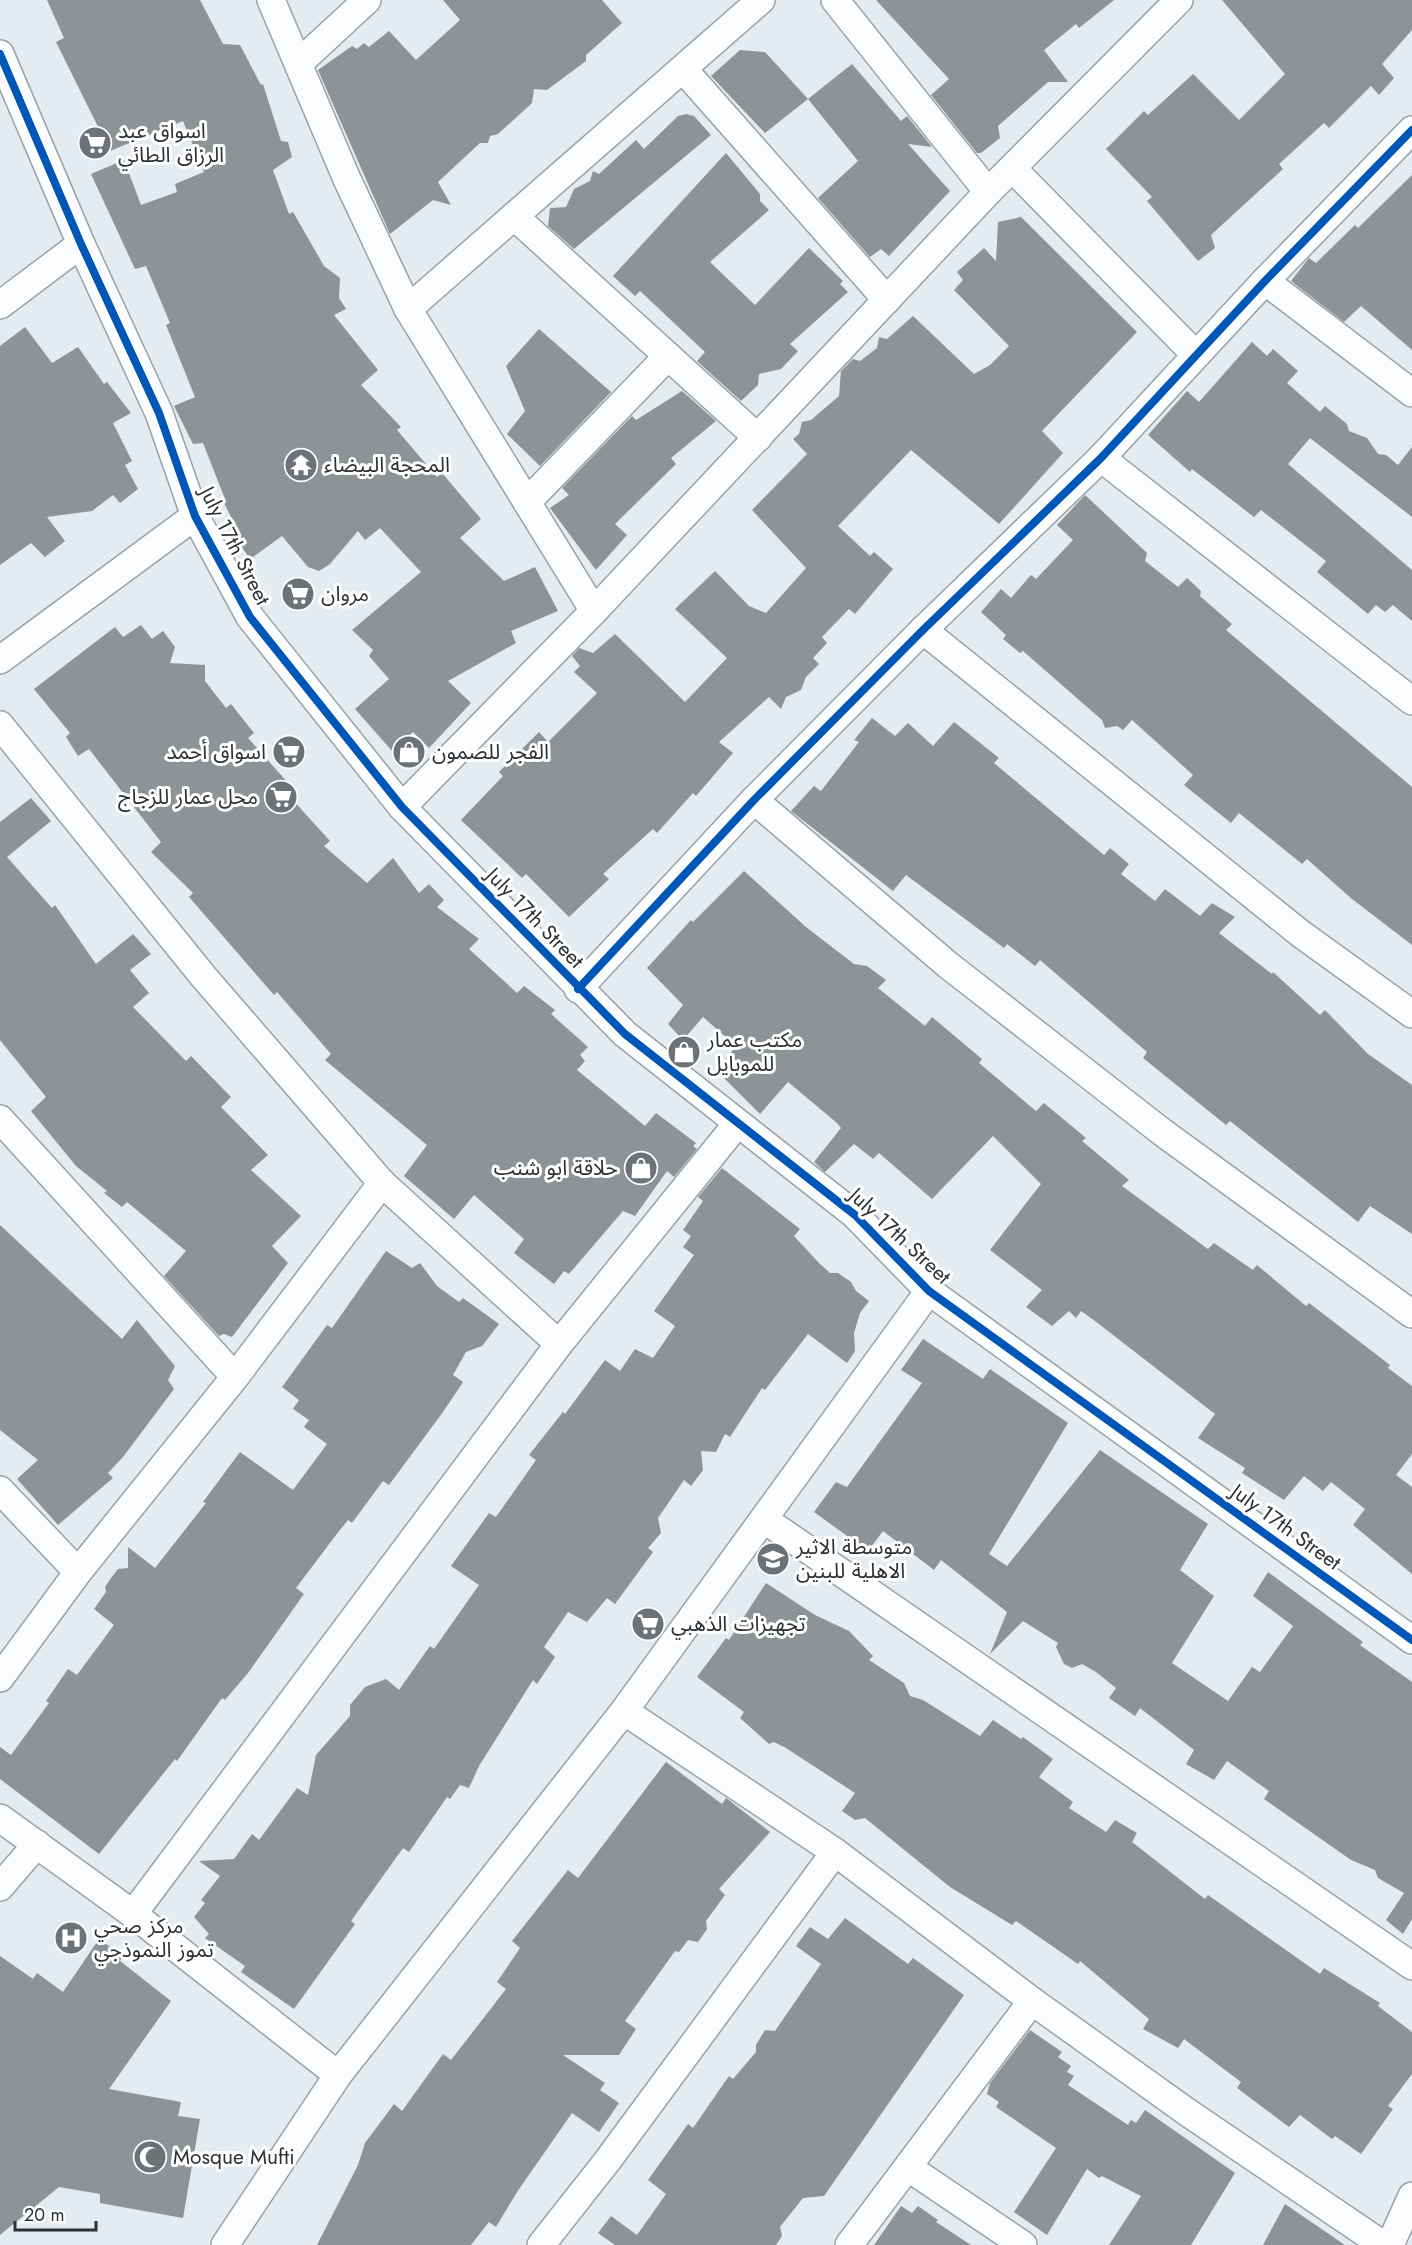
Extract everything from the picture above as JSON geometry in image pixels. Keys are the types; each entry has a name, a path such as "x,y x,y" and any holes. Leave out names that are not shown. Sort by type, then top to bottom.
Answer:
{"street":[{"path":"271,0 346,177 408,309 594,611"},
{"path":"299,63 368,0"},
{"path":"408,309 761,0"},
{"path":"835,0 988,192"},
{"path":"402,807 594,611 988,192 1179,0"},
{"name":"July 17th Street","path":"0,54 81,244 159,413 195,516 250,617 402,807 578,989 625,1034 855,1215 929,1291 1412,1640"},
{"path":"683,69 887,300"},
{"path":"578,989 754,800 923,630 1101,458 1265,281 1412,130"},
{"path":"1012,168 1197,355"},
{"path":"514,216 758,438"},
{"path":"0,305 81,244"},
{"path":"1265,281 1412,393"},
{"path":"527,502 668,356"},
{"path":"1101,458 1412,701"},
{"path":"0,660 195,516"},
{"path":"923,630 1301,934 1412,1014"},
{"path":"0,725 203,976 382,1183 559,1344"},
{"path":"754,800 948,965 1162,1132 1412,1314"},
{"path":"0,1119 235,1377"},
{"path":"133,1914 559,1344 737,1124"},
{"path":"0,1678 78,1572 235,1377 382,1183"},
{"path":"225,2245 338,2075 624,1711 765,1520 929,1291"},
{"path":"0,1490 78,1572"},
{"path":"765,1520 1412,1966"},
{"path":"624,1711 835,1852 1032,2001 1187,2112 1383,2245"},
{"path":"0,1818 133,1914 338,2075"},
{"path":"0,1887 37,1844"},
{"path":"541,2245 608,2160 835,1852"},
{"path":"849,2245 909,2168 1032,2001"},
{"path":"909,2168 1023,2245"},
{"path":"1390,2245 1412,2196"}],"building":[{"path":"47,0 200,0 223,44 240,45 261,85 263,84 281,141 288,142 292,157 273,170 289,214 293,212 324,266 340,278 339,298 346,309 334,315 378,370 361,385 401,427 397,430 437,477 442,473 481,519 460,538 504,581 535,567 558,611 511,631 516,643 448,681 471,703 429,748 413,732 393,752 355,709 389,679 369,656 373,650 352,630 421,572 380,528 365,540 358,531 330,564 319,571 308,567 282,536 250,559 228,527 234,523 223,501 225,499 203,443 193,444 174,406 195,397 166,325 170,323 146,266 135,269 91,174 124,160 141,205 177,192 175,184 204,172 183,121 110,151 56,42 64,38"},
{"path":"443,0 602,0 622,23 586,55 586,61 547,90 534,89 532,103 498,134 490,136 488,143 480,143 438,182 451,205 433,200 390,234 318,70 352,46 357,49 364,43 369,47 389,31 416,60 460,20"},
{"path":"876,0 1114,0 1079,28 1076,24 1044,50 1068,82 1048,82 998,126 1000,138 981,153 977,153 931,95 949,79"},
{"path":"1222,0 1412,0 1412,30 1382,64 1394,78 1379,95 1371,86 1329,128 1324,123 1279,164 1283,169 1211,235 1215,248 1198,261 1147,201 1152,197 1106,149 1144,111 1148,115 1193,74 1239,120 1285,74"},
{"path":"740,50 765,52 808,99 765,133 711,76"},
{"path":"852,64 901,121 907,116 932,147 908,144 950,191 889,256 881,249 870,257 818,198 858,161 808,99"},
{"path":"686,114 694,116 711,135 574,249 548,226 550,208 566,207 574,189 590,181 593,171 599,174 636,140 644,149 678,116"},
{"path":"726,153 760,194 760,201 769,210 710,262 755,305 809,248 843,281 840,284 848,292 790,344 798,351 781,369 759,374 758,385 741,401 697,361 705,352 640,291 635,296 613,276"},
{"path":"1412,175 1412,350 1361,306 1344,322 1291,281 1309,258 1316,263 1355,225 1358,228"},
{"path":"1021,217 1137,332 1042,431 1063,453 999,524 911,450 838,526 870,556 874,552 893,569 855,614 849,609 822,637 827,643 813,658 819,664 806,677 801,690 786,697 781,709 769,697 719,742 733,753 696,796 693,793 657,833 653,829 603,874 609,879 569,917 526,874 522,878 461,820 503,776 499,772 539,732 548,742 597,693 574,672 580,666 572,656 579,648 593,653 615,634 685,702 727,658 675,609 715,571 749,606 766,613 806,568 752,510 807,454 793,439 799,434 802,422 811,420 839,396 841,371 853,359 860,361 877,348 879,337 887,339 913,316 974,374 990,365 1009,346 954,290 963,280 957,272 984,248 996,261 998,222"},
{"path":"25,327 52,363 78,347 104,384 107,382 131,413 113,423 132,461 125,465 138,489 120,503 113,495 92,511 47,517 65,541 45,557 31,543 0,565 0,346"},
{"path":"539,329 611,392 540,466 507,434 525,411 506,366"},
{"path":"1252,342 1267,356 1273,349 1298,371 1287,383 1320,412 1325,406 1347,424 1349,431 1367,438 1378,454 1386,455 1398,465 1412,447 1412,517 1310,438 1288,464 1412,570 1412,621 1393,605 1385,612 1376,605 1368,614 1317,572 1326,561 1261,510 1254,517 1192,469 1190,472 1148,435 1187,391 1199,402"},
{"path":"682,391 716,421 671,458 676,464 615,524 627,535 596,570 550,508 569,495 562,488 632,416 636,420"},
{"path":"1085,495 1147,553 1145,561 1178,587 1187,578 1201,591 1200,596 1232,624 1226,630 1412,787 1412,945 1352,899 1307,859 1302,864 1239,813 1231,823 1184,785 1193,775 1132,720 1123,730 1117,726 1105,728 1102,720 1023,651 1020,653 1003,639 1006,635 981,612 1001,589 1011,598 1031,575 1036,579 1073,540 1057,525"},
{"path":"141,625 152,639 163,631 175,647 170,663 205,665 205,681 226,708 231,704 254,733 248,738 297,793 291,798 330,841 324,846 367,883 393,858 419,893 429,884 444,900 437,907 479,939 469,949 517,993 524,986 555,1010 551,1014 588,1047 580,1055 585,1061 577,1070 645,1126 656,1113 696,1143 693,1146 697,1149 674,1177 667,1171 635,1216 623,1211 569,1274 564,1271 554,1284 514,1253 524,1239 474,1195 454,1219 404,1176 427,1145 325,1060 331,1054 277,992 274,995 189,897 193,893 151,852 161,842 89,749 78,756 66,737 70,733 34,689 115,627 123,637"},
{"path":"872,718 895,736 908,723 933,746 954,722 999,758 994,763 1104,855 1110,848 1129,864 1121,874 1155,901 1165,889 1200,916 1212,903 1235,917 1219,933 1272,974 1273,972 1320,1015 1325,1010 1368,1054 1412,1085 1412,1234 1370,1206 1358,1222 1230,1121 1226,1125 1143,1058 1147,1052 1040,960 1035,966 1007,944 1004,948 906,875 893,891 791,811 814,786 821,791 859,742 854,740"},
{"path":"31,798 51,821 7,857 52,908 55,905 96,964 133,934 151,954 130,970 149,993 133,1007 186,1061 191,1056 231,1097 221,1107 268,1155 251,1170 301,1216 272,1246 288,1263 232,1337 224,1334 219,1336 164,1276 186,1251 127,1202 122,1207 104,1193 107,1191 76,1166 31,1111 46,1097 0,1040 0,822"},
{"path":"744,871 806,927 854,964 867,966 886,980 878,988 925,1026 932,1017 982,1059 979,1063 1036,1111 1044,1103 1086,1138 1082,1141 1129,1180 1122,1186 1208,1249 1214,1243 1253,1270 1257,1265 1306,1306 1309,1303 1390,1365 1388,1368 1412,1386 1412,1454 1396,1475 1412,1487 1412,1574 1353,1525 1365,1509 1331,1482 1323,1491 1304,1476 1284,1500 1242,1473 1245,1468 1198,1438 1215,1414 1095,1321 1081,1311 1076,1318 1069,1311 1052,1326 1026,1307 1042,1290 990,1250 1041,1184 993,1136 932,1199 879,1153 873,1159 854,1144 825,1172 814,1162 841,1128 837,1123 788,1082 760,1114 717,1071 736,1046 703,1017 683,1040 668,1024 683,1005 647,968 691,920 693,922"},
{"path":"722,1168 800,1229 794,1236 819,1263 830,1273 838,1273 851,1282 856,1291 869,1301 860,1313 854,1333 855,1351 847,1363 808,1334 765,1390 762,1388 730,1437 725,1434 716,1452 701,1451 703,1470 691,1486 684,1480 658,1518 661,1533 648,1548 653,1552 615,1604 607,1598 587,1622 568,1612 544,1647 555,1657 537,1684 533,1680 479,1766 469,1788 460,1785 450,1799 447,1797 409,1852 403,1848 351,1921 355,1924 294,2009 241,1972 245,1966 205,1938 209,1934 194,1917 205,1903 201,1900 220,1876 199,1861 234,1859 252,1834 259,1840 297,1788 308,1795 316,1755 350,1716 350,1705 365,1687 386,1679 399,1690 430,1646 434,1649 479,1585 451,1566 489,1513 496,1517 536,1460 529,1455 563,1412 565,1414 605,1360 620,1371 635,1349 653,1358 675,1326 654,1311 694,1255 683,1247 691,1236 683,1230 703,1201 698,1197"},
{"path":"0,1225 122,1339 137,1320 175,1366 168,1380 174,1389 123,1457 108,1473 113,1478 58,1525 17,1479 38,1460 0,1430"},
{"path":"386,1251 412,1268 420,1263 437,1286 459,1302 463,1298 499,1324 482,1346 466,1352 453,1375 463,1382 389,1485 383,1481 352,1523 348,1520 296,1588 304,1594 248,1673 225,1700 222,1698 177,1761 175,1759 99,1854 0,1779 0,1747 11,1755 49,1703 46,1701 68,1669 77,1675 114,1625 94,1609 106,1592 105,1587 118,1569 128,1568 128,1547 155,1568 206,1503 203,1502 240,1452 293,1490 327,1444 304,1427 309,1420 293,1409 299,1400 282,1387 327,1325 332,1328"},
{"path":"923,1339 983,1379 990,1369 1068,1423 989,1554 1007,1566 1100,1450 1208,1524 1180,1570 1214,1596 1172,1663 1228,1701 1252,1667 1260,1672 1293,1626 1253,1596 1268,1572 1363,1642 1360,1645 1412,1682 1412,1919 1403,1934 1386,1920 1404,1893 1378,1878 1375,1870 1351,1860 1264,1799 1269,1791 1227,1761 1214,1780 1186,1764 1194,1750 1140,1708 1135,1716 1109,1698 1116,1688 1082,1664 1072,1668 1064,1664 1056,1647 1058,1643 1023,1621 990,1654 1007,1612 941,1560 934,1570 883,1531 868,1551 814,1512 836,1482 847,1487 922,1383 901,1370"},
{"path":"766,1583 815,1615 849,1631 873,1656 869,1660 904,1683 910,1696 923,1700 980,1736 993,1720 1021,1739 1023,1737 1053,1759 1039,1777 1073,1802 1069,1808 1106,1832 1115,1820 1137,1833 1132,1842 1205,1899 1208,1895 1320,1974 1324,1968 1380,2003 1378,2006 1412,2032 1412,2074 1388,2106 1393,2109 1361,2154 1335,2136 1332,2139 1300,2115 1289,2127 1237,2088 1241,2082 1184,2039 1178,2048 1143,2029 1149,2019 1080,1961 1078,1964 1016,1921 1012,1925 950,1887 865,1818 855,1820 842,1811 855,1793 786,1748 774,1742 769,1744 740,1718 744,1712 697,1677 726,1638 729,1640"},
{"path":"666,1762 722,1804 726,1798 770,1832 719,1889 725,1895 706,1921 707,1929 698,1942 688,1940 679,1952 675,1951 625,2021 636,2029 619,2055 563,2055 605,2083 600,2090 619,2103 599,2132 572,2113 517,2192 496,2227 489,2222 471,2245 317,2245 358,2165 365,2143 394,2104 402,2111 443,2054 451,2060 506,1989 497,1982 520,1948 512,1941 568,1870 578,1878"},
{"path":"845,1918 908,1964 913,1958 964,1995 824,2196 803,2198 780,2227 782,2236 776,2245 615,2245 598,2233 611,2216 637,2235 666,2194 648,2180 688,2124 693,2128 729,2076 733,2079 756,2052 756,2045 765,2030 775,2031 821,1964 796,1946 810,1927 828,1939"},
{"path":"99,1939 123,1956 120,1961 171,2001 109,2089 181,2102 178,2116 200,2119 183,2218 100,2203 100,2194 59,2187 0,2235 0,1956 33,1979 37,1973 63,1992"},
{"path":"1030,2030 1062,2052 1058,2057 1071,2066 1067,2072 1074,2076 1068,2085 1128,2125 1131,2120 1136,2123 1145,2110 1235,2173 1191,2245 1109,2245 1141,2196 1102,2176 1099,2178 1087,2169 1047,2235 1014,2212 1056,2148 996,2107 999,2102 987,2094 990,2083"},
{"path":"1285,2204 1345,2245 1263,2245"},
{"path":"901,2206 912,2213 918,2206 938,2220 936,2222 971,2245 874,2245"}],"cycle path":[{"path":"0,54 81,244 159,413 195,516 250,617 402,807 625,1034 855,1215 929,1291 1412,1640"},
{"path":"578,989 754,800 923,630 1101,458 1265,281 1412,130"}],"place":[{"name":"اسواق عبد الرزاق الطائي","path":"95,143"},
{"name":"المحجة البيضاء","path":"301,465"},
{"name":"مروان","path":"298,594"},
{"name":"اسواق أحمد","path":"289,752"},
{"name":"الفجر للصمون","path":"409,752"},
{"name":"محل عمار للزجاج","path":"281,797"},
{"name":"مكتب عمار للموبايل","path":"684,1052"},
{"name":"حلاقة ابو شنب","path":"641,1168"},
{"name":"متوسطة الاثير الاهلية للبنين","path":"773,1559"},
{"name":"تجهيزات الذهبي","path":"648,1624"},
{"name":"مركز صحي تموز النموذجي","path":"71,1938"},
{"name":"Mosque Mufti","path":"150,2157"}]}
